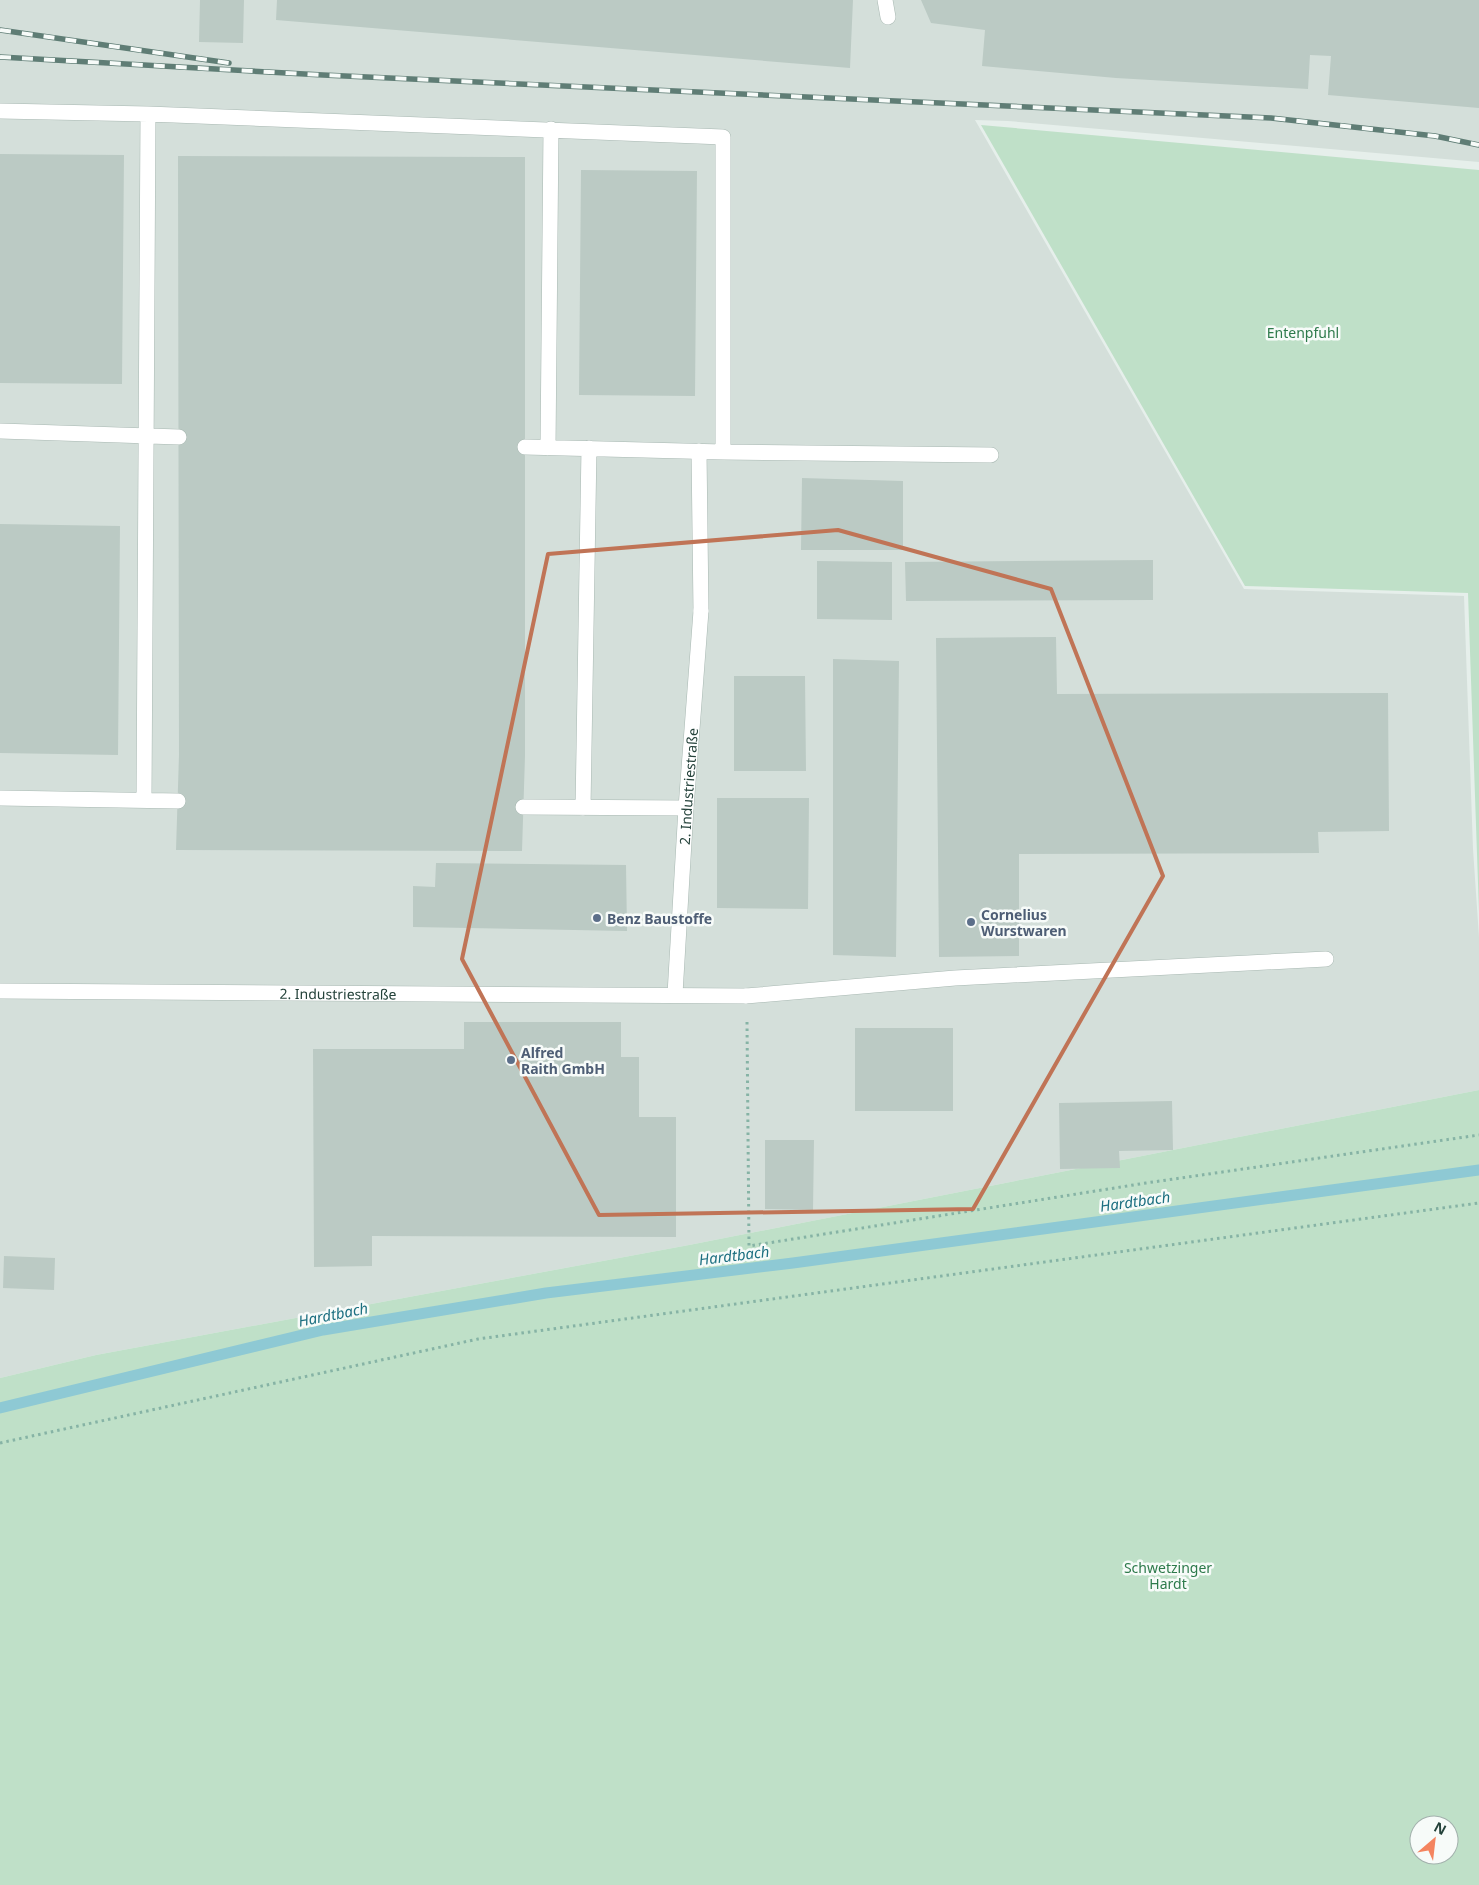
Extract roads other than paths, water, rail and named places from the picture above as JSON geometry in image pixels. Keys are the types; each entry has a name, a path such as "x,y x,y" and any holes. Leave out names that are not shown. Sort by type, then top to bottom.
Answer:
{"street":[{"path":"885,0 888,17"},
{"path":"0,111 148,114 723,137 723,452"},
{"path":"144,800 148,114"},
{"path":"548,448 551,129"},
{"path":"0,431 179,437"},
{"path":"525,447 723,452 991,454"},
{"path":"583,808 589,448"},
{"name":"2. Industriestraße","path":"675,994 686,808 701,611 699,451"},
{"path":"0,798 178,801"},
{"path":"523,807 686,808"},
{"name":"2. Industriestraße","path":"0,991 675,994 746,996 954,978 1326,959"}],"waterway":[{"name":"Hardtbach","path":"0,1408 323,1330 546,1293 793,1263 1479,1170"}],"railway":[{"path":"0,30 229,63"},
{"path":"0,57 323,75 1271,118 1435,136 1479,145"}],"place":[{"name":"Benz Baustoffe","path":"597,918"},
{"name":"Cornelius Wurstwaren","path":"971,922"},
{"name":"Alfred Raith GmbH","path":"511,1060"}],"park label":[{"name":"Entenpfuhl","path":"1303,332"},
{"name":"Schwetzinger Hardt","path":"1168,1575"}]}
